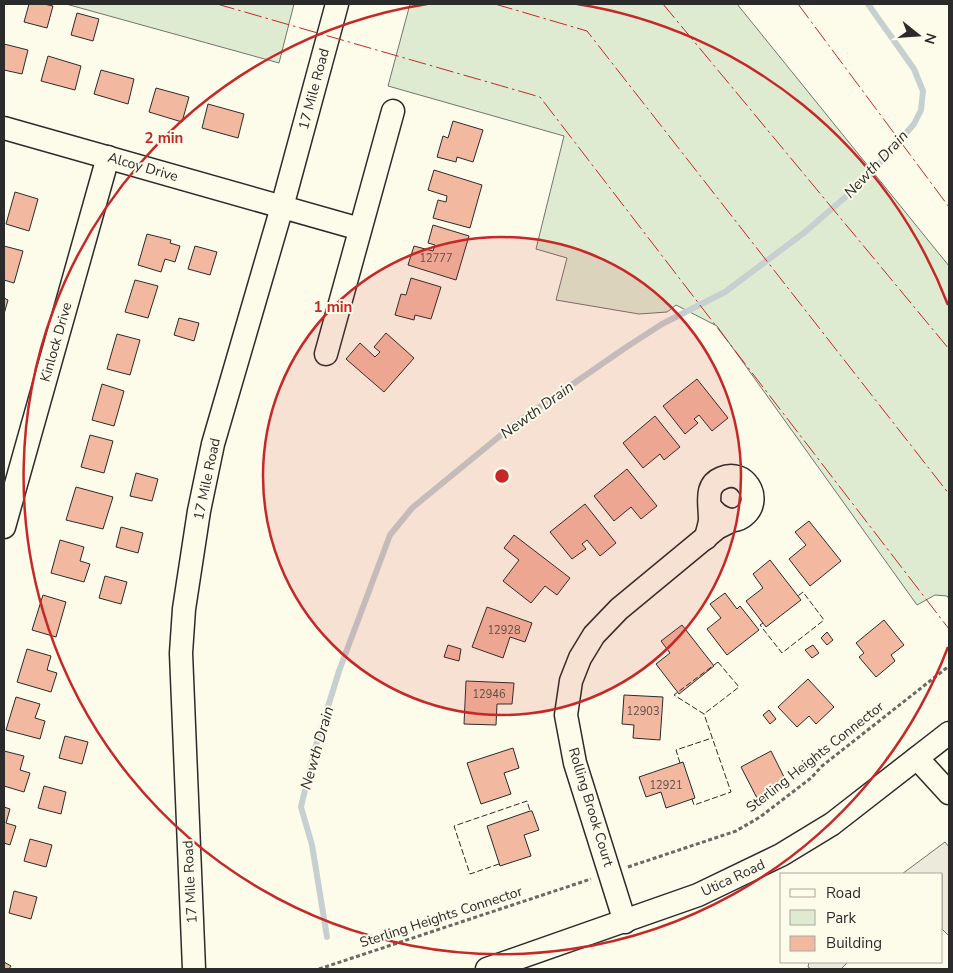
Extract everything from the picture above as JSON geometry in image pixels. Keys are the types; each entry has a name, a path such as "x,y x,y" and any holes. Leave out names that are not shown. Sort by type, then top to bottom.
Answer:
{"street":[{"name":"17 Mile Road","path":"194,969 181,653 184,609 213,444 282,206 337,4"},
{"path":"326,354 393,111"},
{"name":"Alcoy Drive","path":"4,128 360,228"},
{"name":"Kinlock Drive","path":"4,528 108,157"},
{"name":"Rolling Brook Court","path":"625,922 575,762 566,715 570,681 580,658 594,635 619,609 706,538 717,528 746,514 753,501 753,494 745,481 731,475 717,480 709,492 710,522 706,538"},
{"path":"710,506 719,517 733,520"},
{"name":"Utica Road","path":"487,969 625,922 698,895 738,877 797,846 832,824 949,733"},
{"path":"917,758 949,794"}],"path":[{"name":"Sterling Heights Connector","path":"628,867 736,831 755,820 811,778 828,761 949,666"},
{"name":"Sterling Heights Connector","path":"319,969 598,877"}],"green space":[{"path":"66,4 294,4 279,63"},
{"path":"410,4 737,4 949,266 949,599 947,596 935,595 917,605 717,326 676,305 667,312 639,314 556,300 567,258 536,249 564,136 388,86"}],"shaded area":[{"path":"945,842 949,847 949,936 943,930 943,873 903,873"},
{"path":"809,963 847,963 841,969 811,969 808,967"}],"building":[{"path":"29,4 53,6 47,28 24,22"},
{"path":"77,13 99,19 93,41 71,35"},
{"path":"4,44 28,50 22,74 4,70"},
{"path":"48,56 81,66 75,90 41,81"},
{"path":"101,70 134,79 128,104 94,94"},
{"path":"156,88 189,97 182,122 149,112"},
{"path":"208,104 244,114 238,138 202,128"},
{"path":"453,121 483,130 473,162 457,157 456,162 437,157 443,136 448,138"},
{"path":"434,170 482,185 470,228 433,218 438,200 446,202 447,196 428,190"},
{"path":"15,192 38,199 29,231 6,224"},
{"path":"433,225 469,236 456,280 408,265 414,246 433,251 435,245 428,243"},
{"path":"147,234 171,240 170,243 180,246 175,262 165,259 161,272 138,265"},
{"path":"4,246 23,251 14,283 4,280"},
{"path":"195,246 217,252 210,275 188,269"},
{"path":"411,278 441,287 431,319 415,315 414,320 395,315 401,294 406,295"},
{"path":"135,280 158,286 148,318 125,312"},
{"path":"4,298 8,300 4,314"},
{"path":"179,318 199,323 194,341 174,335"},
{"path":"386,333 414,358 384,392 346,359 360,343 375,357 380,352 374,347"},
{"path":"117,334 140,340 130,375 107,369"},
{"path":"697,379 728,418 712,431 699,415 694,419 698,423 685,434 663,406"},
{"path":"102,384 124,391 114,426 92,420"},
{"path":"655,416 680,447 664,460 660,454 643,468 623,443"},
{"path":"90,435 113,441 104,473 81,467"},
{"path":"627,469 657,506 641,519 631,507 614,521 594,496"},
{"path":"136,473 158,479 152,501 130,496"},
{"path":"76,487 113,497 103,529 66,520"},
{"path":"585,504 616,543 600,556 587,540 582,544 586,549 572,559 550,532"},
{"path":"809,521 841,561 810,586 789,559 806,545 795,532"},
{"path":"121,527 143,533 138,553 116,547"},
{"path":"514,535 570,578 557,595 545,586 531,603 503,581 519,560 504,548"},
{"path":"60,540 84,547 80,561 90,564 84,582 51,573"},
{"path":"770,560 801,600 766,627 746,601 763,588 753,574"},
{"path":"105,576 127,582 121,604 99,598"},
{"path":"725,593 737,609 740,606 759,630 727,655 707,629 721,618 710,604"},
{"path":"43,595 66,602 56,637 32,630"},
{"path":"487,607 532,623 525,642 510,637 503,658 472,647"},
{"path":"884,620 904,645 891,655 895,661 876,677 859,657 864,653 856,643"},
{"path":"682,625 714,666 679,694 656,664 670,653 661,641"},
{"path":"827,632 833,640 827,645 821,638"},
{"path":"448,645 461,649 459,661 444,657"},
{"path":"813,645 819,653 812,658 805,650"},
{"path":"27,649 51,656 47,670 57,673 51,692 17,682"},
{"path":"808,679 834,707 816,724 809,716 797,727 778,707"},
{"path":"466,681 514,683 512,704 497,704 496,725 464,724"},
{"path":"624,695 663,697 660,740 633,738 634,725 622,724"},
{"path":"16,697 40,704 35,718 45,721 40,739 6,730"},
{"path":"769,710 776,719 770,724 763,715"},
{"path":"65,736 88,742 82,764 59,758"},
{"path":"513,748 519,768 504,773 511,794 481,804 467,763"},
{"path":"4,751 24,756 20,770 30,773 24,792 4,786"},
{"path":"771,751 787,783 757,798 741,767"},
{"path":"683,762 695,798 666,808 661,792 646,797 639,777"},
{"path":"44,786 66,792 61,814 38,808"},
{"path":"4,807 10,809 6,823 16,826 10,845 4,843"},
{"path":"532,811 539,830 524,835 531,856 500,866 487,826"},
{"path":"30,839 52,845 46,867 24,861"},
{"path":"14,891 37,897 31,919 9,913"},
{"path":"4,962 11,966 9,969 4,969"}],"waterway":[{"name":"Newth Drain","path":"327,937 312,845 301,807 314,752 339,671 390,535 412,508 512,426 662,324 725,292 805,232 865,180 914,124 921,110 923,91 914,69 868,4"}],"fence":[{"path":"763,623 760,625 782,653 824,620 803,592 798,596"},
{"path":"718,662 739,687 704,714 674,695 718,662"},
{"path":"692,799 694,805 731,792 704,714"},
{"path":"680,763 676,750 712,738"},
{"path":"499,864 470,874 454,826 527,801 530,811"}],"power":[{"path":"217,4 540,97 949,629"},
{"path":"495,4 587,31 949,494"},
{"path":"663,4 949,349"},
{"path":"798,4 949,207"}]}
